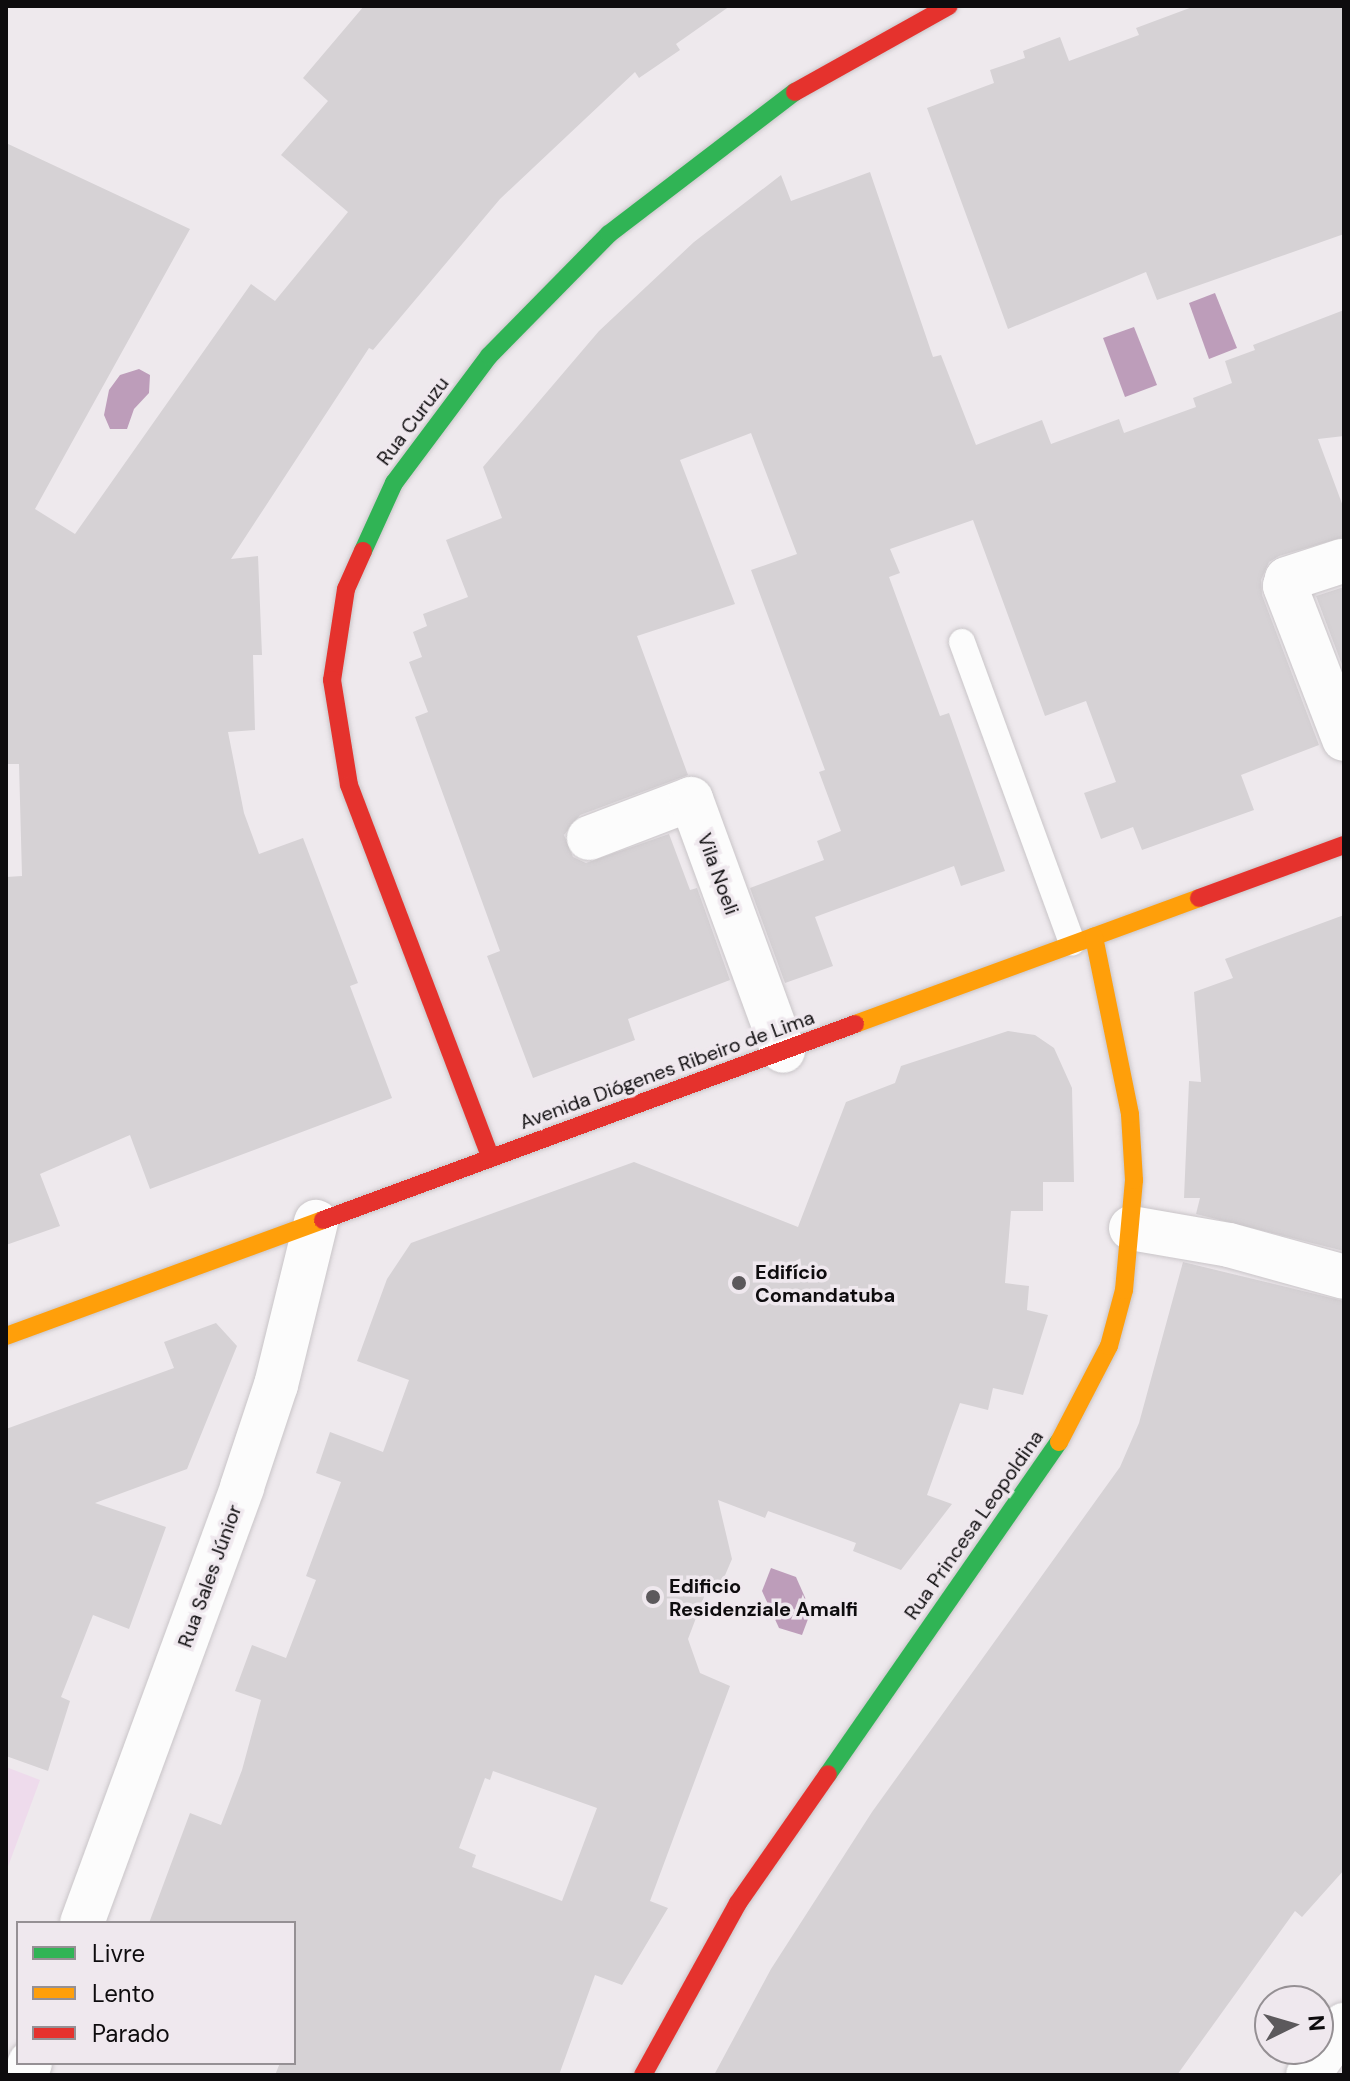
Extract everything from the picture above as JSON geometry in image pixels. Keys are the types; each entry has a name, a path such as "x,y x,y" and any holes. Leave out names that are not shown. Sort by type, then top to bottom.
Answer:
{"street":[{"name":"Rua Curuzu","path":"491,1158 349,785 332,680 346,589 403,470 489,356 609,234 745,125 835,65 949,6"},
{"path":"1342,561 1287,579 1285,586 1344,739"},
{"name":"Vila Noeli","path":"589,838 691,799 783,1051"},
{"name":"Avenida Diógenes Ribeiro de Lima","path":"6,1336 1344,845"},
{"name":"Rua Princesa Leopoldina","path":"643,2075 738,1903 1076,1417 1109,1346 1124,1290 1131,1228 1130,1114 1083,940"},
{"name":"Rua Sales Júnior","path":"83,1921 242,1487 276,1385 316,1222"},
{"path":"1131,1228 1229,1245 1344,1277"},
{"path":"1308,2075 1344,2025"}],"lane":[{"path":"962,642 1083,940"}],"shaded area":[{"path":"1215,293 1237,348 1209,359 1189,303"},
{"path":"1134,327 1157,385 1125,397 1103,338"},
{"path":"139,369 150,375 149,393 134,409 127,429 110,429 104,415 109,390 120,375"},
{"path":"771,1568 796,1577 811,1611 802,1635 779,1628 762,1591"},
{"path":"6,1767 40,1780 6,1872"}],"building":[{"path":"364,6 730,6 676,44 680,50 639,78 635,72 500,199 373,350 369,348 231,559 258,556 262,655 253,655 255,730 228,732 244,813 259,854 303,838 358,983 350,986 392,1098 150,1189 130,1135 40,1174 60,1226 6,1245 6,877 22,876 19,764 6,764 6,143 190,229 35,509 75,534 251,284 275,301 348,212 281,155 328,101 303,78"},
{"path":"1195,6 1344,6 1344,234 1157,300 1146,272 1008,329 927,108 994,83 990,70 1025,58 1023,51 1060,37 1069,61 1139,35 1136,28"},
{"path":"870,172 933,357 941,355 976,445 1042,420 1051,444 1119,419 1124,433 1196,407 1193,398 1232,383 1225,361 1255,350 1253,345 1344,310 1344,436 1318,439 1344,509 1344,537 1279,556 1269,562 1261,580 1262,595 1319,745 1241,775 1254,810 1142,850 1133,827 1101,839 1084,793 1116,782 1086,701 1045,716 973,520 890,549 900,573 889,577 940,716 949,713 1005,871 961,886 954,866 815,917 833,966 785,983 750,888 824,860 817,841 841,831 819,772 825,770 751,570 797,554 751,433 680,460 735,604 637,636 688,775 580,815 564,835 573,857 586,863 669,834 690,890 697,888 730,980 628,1019 635,1040 533,1078 487,956 500,951 415,717 428,712 409,662 422,657 413,632 427,626 423,614 468,597 446,540 502,518 483,467 599,331 694,242 781,175 791,201"},
{"path":"1344,587 1344,670 1316,596"},
{"path":"1344,915 1344,1251 1196,1214 1200,1198 1184,1198 1189,1081 1201,1082 1194,992 1233,978 1225,959"},
{"path":"1008,1031 1035,1035 1054,1048 1072,1088 1074,1182 1043,1182 1043,1211 1011,1211 1005,1283 1029,1286 1027,1310 1048,1315 1023,1395 993,1388 988,1410 960,1403 927,1495 952,1504 901,1570 853,1551 856,1543 768,1511 765,1518 718,1500 732,1559 723,1580 707,1589 688,1639 700,1673 730,1686 650,1901 668,1908 622,1985 595,1975 559,2075 275,2075 279,2065 296,2065 296,1921 150,1921 190,1813 221,1825 242,1770 261,1700 235,1691 252,1645 286,1658 316,1580 306,1576 341,1482 316,1473 330,1432 383,1452 409,1380 357,1361 387,1279 411,1243 634,1162 798,1227 846,1102 895,1083 901,1066","holes":["493,1771 597,1808 562,1901 472,1867 476,1855 459,1848 485,1778 490,1780"]},
{"path":"1183,1262 1344,1301 1344,1870 1302,1917 1295,1911 1177,2075 714,2075 771,1969 872,1812 1120,1467 1139,1423"},
{"path":"216,1323 237,1346 187,1469 95,1503 166,1527 129,1629 93,1615 61,1697 70,1701 48,1771 6,1756 6,1429 174,1368 164,1342"}],"traffic: fast":[{"path":"363,551 394,483 489,356 609,234 795,92"},
{"path":"828,1774 1059,1442"}],"traffic: slow":[{"path":"855,1024 1199,898"},
{"path":"1059,1442 1109,1346 1124,1290 1134,1180 1130,1114 1094,937"},
{"path":"6,1336 323,1220"}],"traffic: jam":[{"path":"795,92 949,6"},
{"path":"363,551 346,589 332,680 349,785 491,1158"},
{"path":"1199,898 1344,845"},
{"path":"323,1220 855,1024"},
{"path":"643,2075 738,1903 828,1774"}],"place":[{"name":"Edifício Comandatuba","path":"739,1283"},
{"name":"Edificio Residenziale Amalfi","path":"653,1597"}]}
